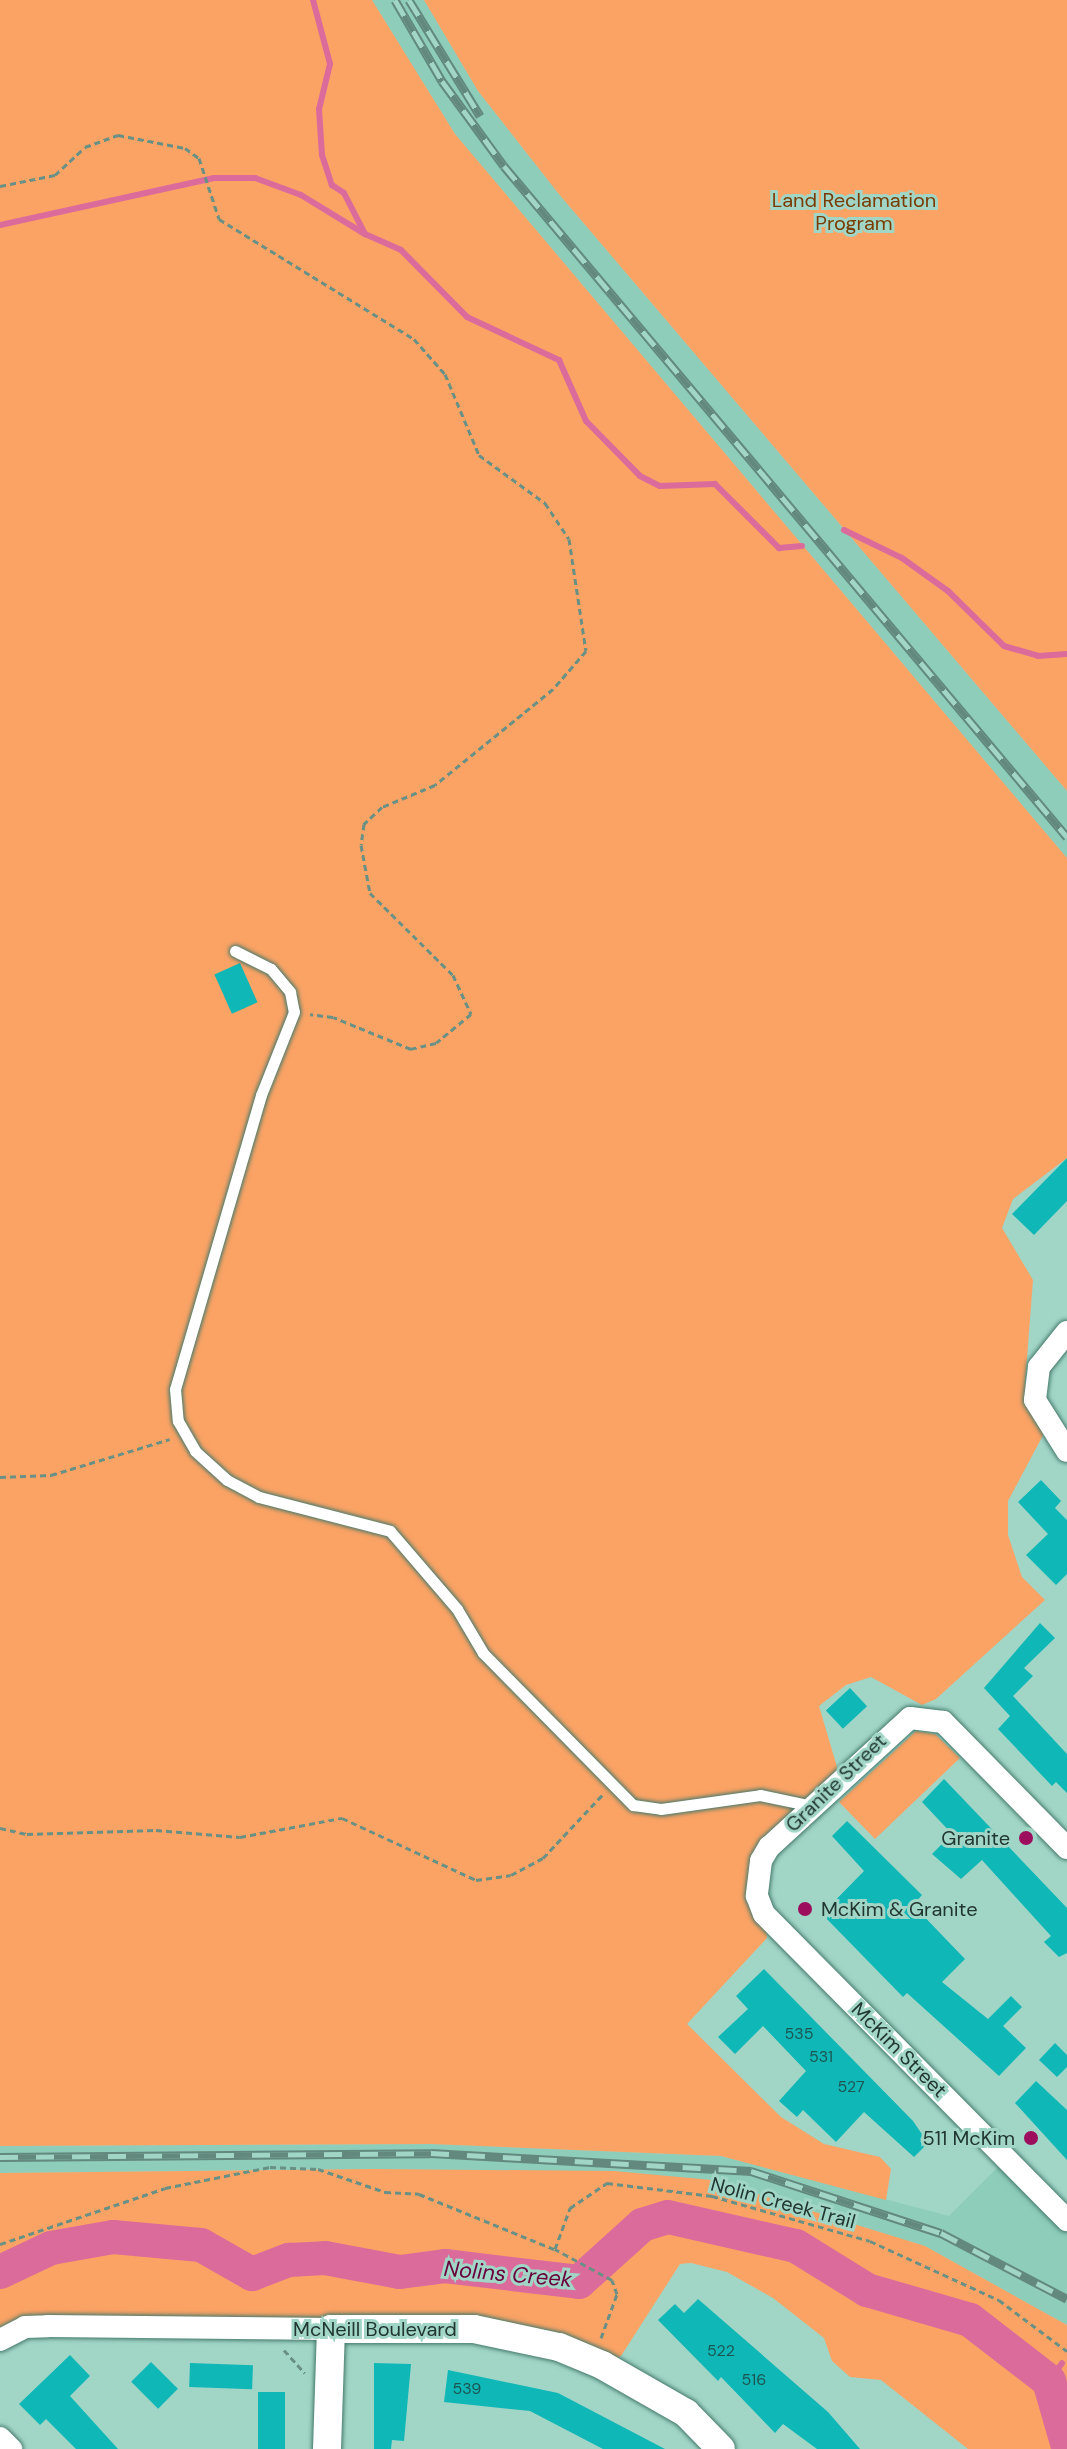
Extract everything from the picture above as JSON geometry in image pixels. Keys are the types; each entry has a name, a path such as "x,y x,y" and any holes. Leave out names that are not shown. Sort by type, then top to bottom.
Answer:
{"street":[{"path":"1067,1332 1039,1367 1035,1400 1067,1451"},
{"name":"Granite Street","path":"764,1914 757,1896 761,1861 812,1806 890,1731 910,1718 943,1722 1067,1848"},
{"name":"McKim Street","path":"764,1914 1067,2220"},
{"name":"McNeill Boulevard","path":"0,2340 25,2327 48,2326 474,2329 593,2361 686,2413 721,2449"},
{"path":"327,2449 331,2329"},
{"path":"0,2438 11,2449"}],"lane":[{"path":"235,951 271,969 290,992 294,1012 261,1095 175,1389 185,1434 207,1464 259,1497 390,1531 457,1609 483,1653 633,1805 661,1809 760,1795 812,1806"}],"path":[{"path":"0,186 55,175 85,147 118,135 185,148 203,171 219,219 242,238 357,299 414,339 445,374 479,455 545,503 569,539 583,604 586,651 553,689 435,785 382,807 364,824 361,845 370,893 453,975 469,999 471,1014 463,1026 411,1049 333,1017 294,1012"},
{"path":"0,1477 51,1475 185,1434"},
{"path":"0,1828 27,1834 156,1830 240,1837 342,1818 476,1880 511,1875 543,1858 612,1785"},
{"path":"0,2244 165,2188 270,2167 318,2169 385,2192 419,2194 583,2260 608,2274 617,2294 593,2361"},
{"name":"Nolin Creek Trail","path":"555,2249 570,2208 607,2183 712,2196 898,2253 999,2300 1067,2351"},
{"path":"281,2347 302,2366 305,2389"}],"shaded area":[{"path":"372,0 424,0 478,91 558,193 1067,791 1067,858 455,134"},
{"path":"431,2144 721,2156 949,2216 1005,2160 1067,2222 1067,2325 925,2246 712,2180 374,2169 0,2173 0,2146"}],"green space":[{"path":"0,0 372,0 455,134 1067,858 1067,1158 1013,1199 1002,1228 1033,1280 1025,1384 1049,1424 1008,1501 1008,1535 1022,1577 1045,1600 936,1699 922,1705 871,1677 846,1685 819,1706 840,1777 767,1847 767,1938 687,2024 781,2117 824,2144 880,2157 891,2169 886,2200 721,2156 431,2144 0,2146"},
{"name":"Land Reclamation Program","path":"424,0 1067,0 1067,791 558,193 478,91"},
{"path":"916,1731 935,1734 960,1758 875,1839 839,1802"},
{"path":"374,2169 614,2171 712,2180 925,2246 1067,2325 1067,2449 968,2449 881,2380 850,2377 832,2361 824,2338 773,2298 727,2272 691,2263 680,2264 621,2356 602,2366 474,2331 46,2327 0,2342 0,2173"}],"building":[{"path":"240,963 257,1002 232,1014 214,974"},
{"path":"1067,1158 1067,1201 1034,1235 1012,1214"},
{"path":"1041,1480 1061,1501 1055,1508 1067,1520 1067,1574 1056,1585 1026,1555 1048,1534 1018,1502"},
{"path":"1040,1623 1055,1638 1024,1668 1033,1676 1013,1696 1067,1754 1067,1793 1056,1782 1052,1786 998,1729 1010,1716 984,1688"},
{"path":"850,1688 867,1706 843,1729 826,1711"},
{"path":"944,1779 1067,1908 1067,1953 1059,1957 1044,1942 1051,1936 982,1860 961,1879 932,1854 952,1834 922,1802"},
{"path":"847,1821 922,1895 913,1905 965,1959 942,1982 988,2019 1011,1996 1022,2007 1003,2026 1026,2048 999,2076 907,1993 903,1997 822,1914 864,1871 832,1836"},
{"path":"764,1969 913,2121 928,2143 914,2157 864,2112 836,2142 803,2110 797,2117 779,2101 806,2071 763,2026 735,2054 718,2037 748,2009 736,1996"},
{"path":"1055,2043 1067,2055 1067,2067 1057,2077 1039,2060"},
{"path":"1036,2081 1067,2110 1067,2160 1015,2103"},
{"path":"698,2299 828,2412 860,2449 817,2449 783,2424 775,2433 721,2377 718,2381 658,2320 675,2304 684,2313"},
{"path":"70,2355 90,2376 70,2396 118,2449 76,2449 46,2419 40,2425 19,2404"},
{"path":"151,2362 178,2389 158,2409 131,2382"},
{"path":"190,2363 253,2365 252,2389 189,2387"},
{"path":"374,2363 411,2364 404,2441 392,2440 391,2449 374,2449"},
{"path":"448,2370 558,2393 665,2449 603,2449 530,2411 444,2402"},
{"path":"258,2392 285,2392 285,2449 258,2449"}],"waterway":[{"path":"313,0 330,64 319,109 322,155 332,185 344,193 365,234 401,250 467,317 559,360 586,421 640,476 660,486 715,484 779,548 802,546"},
{"path":"0,225 214,178 255,178 301,195 365,234"},
{"path":"844,530 902,558 948,591 1004,646 1038,656 1067,654"},
{"name":"Nolins Creek","path":"0,2272 51,2248 113,2237 201,2245 252,2274 289,2260 325,2258 400,2272 445,2266 579,2282 642,2225 668,2217 796,2246 867,2290 970,2320 1049,2381 1067,2443"},
{"path":"1049,2381 1062,2363"}],"railway":[{"path":"395,0 442,81 504,166 1067,837"},
{"path":"409,0 480,116"},
{"path":"0,2157 431,2153 751,2171 941,2233 1067,2299"}],"place":[{"name":"Granite","path":"1026,1838"},
{"name":"McKim & Granite","path":"805,1909"},
{"name":"511 McKim","path":"1031,2138"}]}
